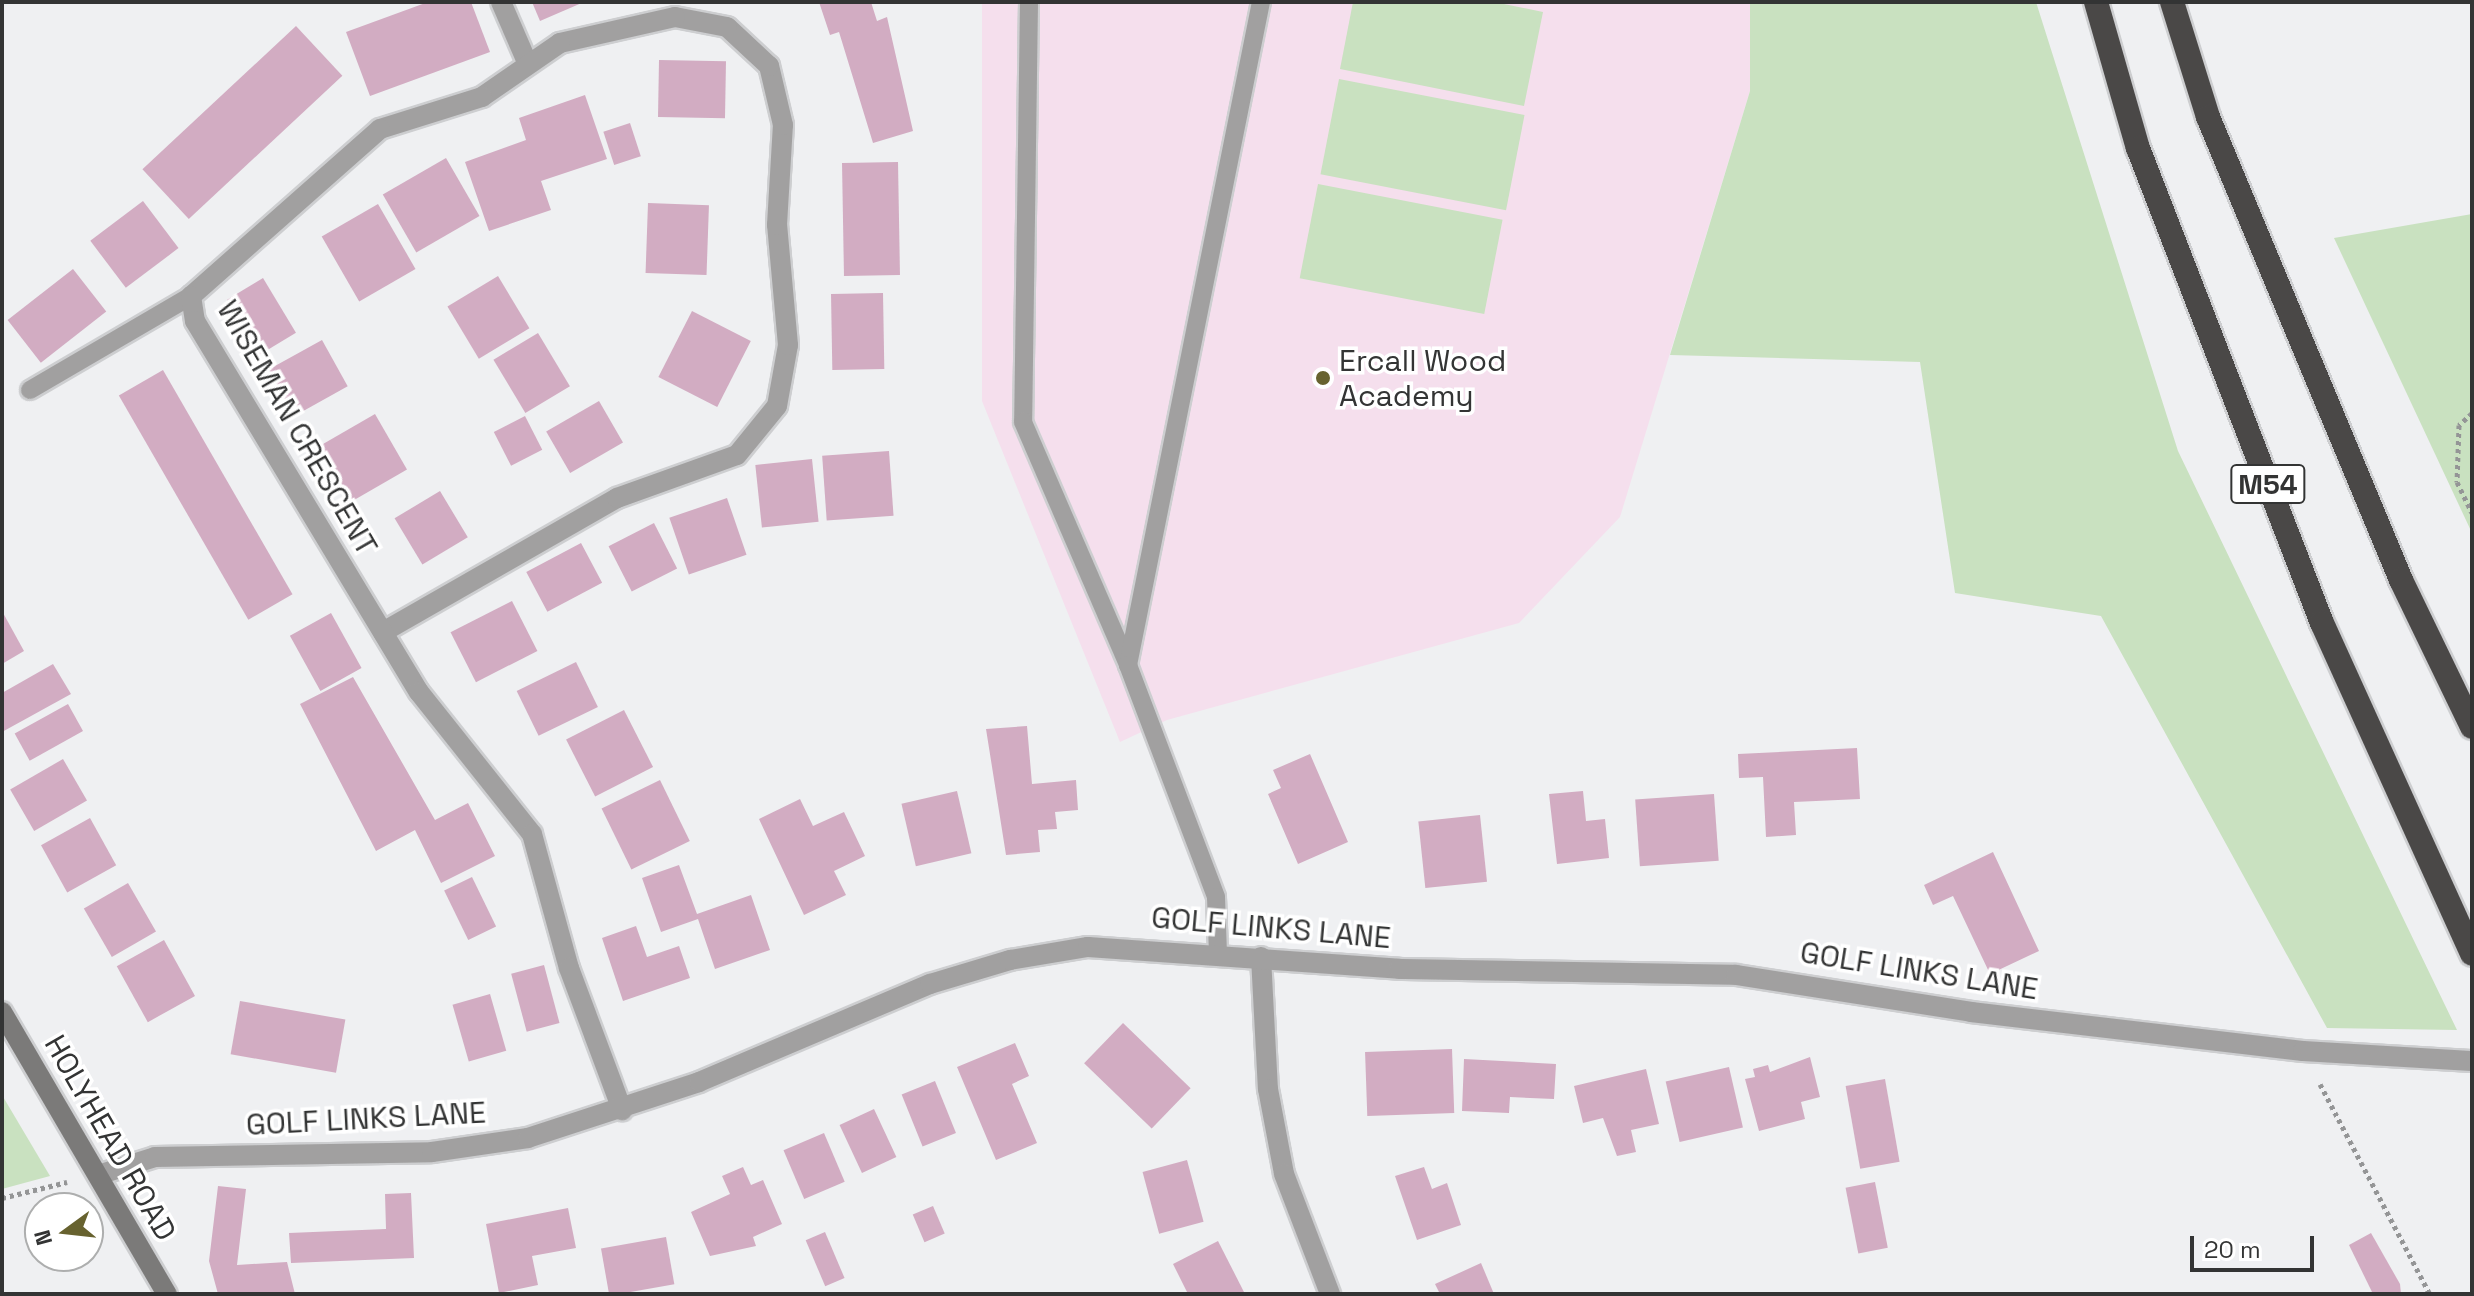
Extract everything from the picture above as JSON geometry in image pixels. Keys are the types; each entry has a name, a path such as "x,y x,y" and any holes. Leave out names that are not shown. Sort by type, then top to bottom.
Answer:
{"highway":[{"name":"M54","path":"2096,2 2138,148 2322,623 2472,954"},
{"name":"M54","path":"2172,2 2208,117 2401,580 2472,727"}],"main road":[{"name":"HOLYHEAD ROAD","path":"2,1012 167,1294"}],"street":[{"path":"501,2 527,62"},
{"name":"WISEMAN CRESCENT","path":"383,632 617,498 737,455 777,406 786,380 777,225 783,125 769,66 752,44 703,17 675,17 560,43 527,62 482,97 380,129 191,296 195,321 383,632 446,733 501,788 532,834 569,968 622,1110"},
{"name":"GOLF LINKS LANE","path":"98,1175 155,1157 454,1151 622,1110 980,967 1088,947 1399,969 1736,975 2303,1051 2472,1061"},
{"path":"1261,957 1268,1089 1284,1174 1330,1294"}],"lane":[{"path":"1029,2 1023,422 1128,665 1216,897 1218,954"},
{"path":"1128,665 1261,2"},
{"path":"30,390 191,296"}],"path":[{"path":"2472,413 2459,425 2457,482 2472,513"},
{"path":"2303,1051 2430,1294"},
{"path":"2,1198 98,1175"}],"shaded area":[{"name":"Ercall Wood Academy","path":"982,2 1750,2 1750,91 1620,517 1519,623 1167,720 1120,742 982,401"}],"green space":[{"path":"1353,2 1494,2 1543,12 1524,106 1340,69"},
{"path":"1750,2 2036,2 2178,451 2457,1030 2327,1028 2101,616 1955,593 1920,362 1670,355 1750,91"},
{"path":"1339,79 1525,115 1506,210 1320,174"},
{"path":"1318,184 1503,220 1484,314 1300,278"},
{"path":"2472,214 2472,533 2334,238"},
{"path":"2,1095 50,1176 2,1189"}],"building":[{"path":"428,2 471,2 490,52 370,96 346,32"},
{"path":"532,2 584,2 540,21"},
{"path":"819,2 871,2 877,21 887,17 913,131 873,143 839,32 830,35"},
{"path":"296,26 342,76 189,219 142,169"},
{"path":"659,60 726,61 725,118 658,117"},
{"path":"585,95 607,159 541,181 551,210 489,231 465,162 526,140 519,118"},
{"path":"630,123 641,156 614,165 603,132"},
{"path":"446,158 480,216 416,253 383,194"},
{"path":"898,162 900,275 844,276 842,163"},
{"path":"143,201 179,248 126,288 90,241"},
{"path":"648,203 709,205 707,275 646,273"},
{"path":"378,204 416,269 359,301 322,236"},
{"path":"73,269 106,312 41,363 8,320"},
{"path":"498,276 529,328 479,359 447,306"},
{"path":"263,278 296,333 260,354 227,300"},
{"path":"883,293 884,369 832,370 831,294"},
{"path":"692,311 751,341 717,407 658,377"},
{"path":"538,333 570,386 525,413 493,360"},
{"path":"322,340 348,386 294,416 269,370"},
{"path":"163,370 293,594 248,620 119,396"},
{"path":"599,401 623,443 570,473 546,431"},
{"path":"375,414 407,469 352,501 320,446"},
{"path":"525,416 542,450 511,466 494,432"},
{"path":"889,451 894,516 827,521 822,456"},
{"path":"812,459 819,522 762,528 755,465"},
{"path":"440,491 468,537 422,565 395,518"},
{"path":"727,498 747,555 689,575 669,518"},
{"path":"654,523 677,568 632,592 609,546"},
{"path":"581,543 602,583 547,612 526,572"},
{"path":"512,601 537,651 476,682 451,632"},
{"path":"2,611 24,651 2,664"},
{"path":"331,613 362,668 320,691 290,636"},
{"path":"576,662 598,707 539,736 517,691"},
{"path":"53,664 71,694 2,732 2,693"},
{"path":"353,677 435,820 468,803 495,856 441,883 415,830 376,851 300,704"},
{"path":"68,704 83,731 30,761 15,734"},
{"path":"624,710 653,767 595,797 566,740"},
{"path":"1027,726 1032,784 1076,780 1078,810 1055,812 1057,829 1038,830 1040,852 1006,855 986,729"},
{"path":"1857,748 1860,799 1794,802 1796,835 1766,837 1763,777 1739,778 1738,754"},
{"path":"1310,754 1348,842 1298,864 1268,794 1281,788 1273,770"},
{"path":"63,759 87,801 34,831 10,790"},
{"path":"660,780 690,841 631,870 602,808"},
{"path":"957,791 971,853 916,866 901,804"},
{"path":"1583,791 1586,821 1605,819 1609,858 1557,864 1549,794"},
{"path":"1714,794 1719,861 1640,866 1635,800"},
{"path":"800,799 813,826 844,812 865,856 834,871 846,895 804,915 759,819"},
{"path":"1480,815 1487,882 1425,888 1418,821"},
{"path":"90,818 116,865 67,892 41,845"},
{"path":"1993,852 2039,951 1990,974 1953,896 1933,905 1924,885"},
{"path":"679,865 697,914 751,895 770,950 715,969 698,919 661,932 642,878"},
{"path":"472,877 496,926 468,940 444,891"},
{"path":"128,883 156,931 112,957 84,908"},
{"path":"636,926 647,957 679,946 690,978 623,1001 602,938"},
{"path":"164,940 195,996 148,1022 117,966"},
{"path":"544,965 560,1023 527,1032 511,974"},
{"path":"490,994 506,1051 469,1061 453,1005"},
{"path":"240,1001 345,1020 336,1073 231,1054"},
{"path":"1123,1023 1191,1088 1152,1129 1084,1063"},
{"path":"1015,1043 1029,1076 1012,1084 1037,1143 996,1160 957,1067"},
{"path":"1452,1049 1454,1113 1367,1116 1365,1052"},
{"path":"1810,1057 1820,1097 1801,1102 1805,1119 1759,1131 1745,1079 1755,1077 1753,1069 1768,1065 1770,1072"},
{"path":"1464,1059 1556,1064 1554,1099 1510,1097 1509,1113 1462,1111"},
{"path":"1729,1067 1743,1127 1680,1142 1666,1082"},
{"path":"1646,1069 1659,1124 1631,1130 1636,1152 1617,1156 1603,1118 1583,1123 1574,1086"},
{"path":"1885,1079 1900,1162 1860,1169 1846,1086"},
{"path":"935,1081 956,1133 923,1146 902,1094"},
{"path":"874,1109 896,1157 862,1173 840,1125"},
{"path":"824,1133 845,1182 804,1199 783,1150"},
{"path":"1187,1160 1204,1222 1159,1234 1143,1172"},
{"path":"743,1167 751,1185 763,1180 782,1224 753,1237 756,1246 710,1256 691,1212 730,1194 722,1176"},
{"path":"1424,1167 1432,1189 1447,1183 1461,1225 1417,1240 1395,1176"},
{"path":"1875,1182 1888,1248 1858,1253 1846,1188"},
{"path":"218,1186 246,1189 237,1265 287,1262 295,1294 218,1294 209,1261"},
{"path":"411,1193 414,1258 291,1263 289,1233 386,1229 385,1194"},
{"path":"933,1206 945,1234 924,1242 913,1215"},
{"path":"568,1208 576,1248 532,1256 538,1285 499,1293 486,1224"},
{"path":"825,1232 845,1278 825,1286 806,1240"},
{"path":"2371,1233 2400,1284 2401,1294 2373,1294 2349,1245"},
{"path":"666,1237 674,1284 609,1294 601,1248"},
{"path":"1218,1241 1245,1294 1188,1294 1173,1264"},
{"path":"1481,1263 1494,1294 1440,1294 1435,1284"}],"place":[{"name":"Ercall Wood Academy","path":"1323,378"}]}
